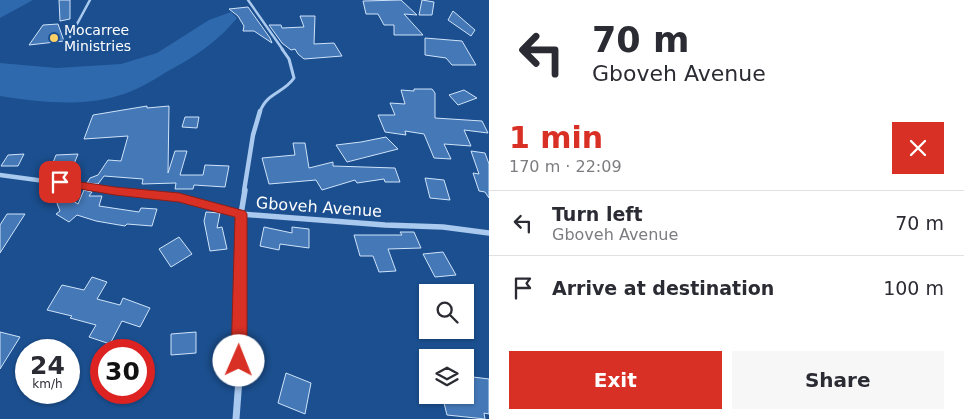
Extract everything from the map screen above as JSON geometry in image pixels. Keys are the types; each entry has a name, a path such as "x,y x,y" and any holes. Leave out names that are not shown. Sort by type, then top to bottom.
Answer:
{"street":[{"path":"70,36 90,0"},
{"path":"236,419 239,379 241,214 253,135 262,105 269,96 289,85 294,78 289,59 248,0"},
{"name":"Gboveh Avenue","path":"0,175 179,198 241,214 443,227 489,233"}],"shaded area":[{"path":"0,0 33,0 0,18"},
{"path":"231,12 237,18 205,48 150,82 124,94 103,99 73,102 44,102 0,96 0,63 57,68 121,64 157,53 209,20"}],"building":[{"path":"59,0 70,0 70,19 60,21"},
{"path":"401,0 417,15 404,14 423,35 394,35 394,25 384,25 378,14 366,14 363,1"},
{"path":"422,0 434,2 432,15 419,15"},
{"path":"248,7 272,43 254,31 243,31 244,26 238,16 229,9"},
{"path":"453,11 475,30 471,36 448,20"},
{"path":"300,16 315,16 314,44 334,43 342,56 304,59 295,49 291,50 282,43 269,25 281,25 282,28 304,27"},
{"path":"58,24 64,41 29,45 43,25"},
{"path":"425,38 462,41 476,65 452,65 446,58 425,55"},
{"path":"414,89 432,89 435,93 435,118 482,121 488,133 464,130 471,146 444,144 451,159 434,158 424,134 405,131 406,135 385,132 378,115 395,115 390,103 405,104 401,90 414,91"},
{"path":"464,90 477,98 458,105 449,95"},
{"path":"147,106 147,108 169,106 168,173 175,151 187,151 180,175 203,175 205,165 229,166 225,187 194,185 193,189 175,189 176,183 142,184 143,179 104,176 98,184 87,183 90,178 98,175 108,160 121,161 128,136 84,139 93,115"},
{"path":"185,117 199,117 197,128 182,127"},
{"path":"386,137 398,149 347,162 336,145 361,142"},
{"path":"293,143 305,143 309,168 333,162 333,166 395,168 400,182 385,182 384,179 357,183 355,180 322,190 316,180 269,184 262,158 295,155"},
{"path":"471,151 485,153 489,164 489,198 485,192 479,191 473,173 479,174"},
{"path":"24,154 18,166 1,166 8,155"},
{"path":"78,154 74,164 52,165 56,155"},
{"path":"425,178 444,180 450,200 430,198"},
{"path":"62,189 65,196 78,204 84,190 92,192 89,196 102,196 99,206 139,212 141,208 157,209 152,226 127,224 125,226 96,221 77,215 69,222 56,214 60,211 53,193"},
{"path":"206,212 220,213 217,228 222,227 227,249 210,251 204,221"},
{"path":"7,214 25,214 0,253 0,225"},
{"path":"264,227 292,233 292,227 309,229 309,248 280,244 279,250 260,246"},
{"path":"400,232 414,232 421,248 388,249 396,271 379,272 373,256 360,256 354,235 402,235"},
{"path":"179,237 192,254 171,267 159,249"},
{"path":"443,252 456,275 435,277 423,254"},
{"path":"92,277 107,282 97,299 120,305 123,298 150,308 140,327 122,321 113,339 95,339 89,337 96,325 70,318 72,316 47,310 62,285 84,290"},
{"path":"0,332 20,337 15,339 15,345 0,369"},
{"path":"196,332 196,353 171,355 171,334"},
{"path":"286,373 311,383 305,414 278,403"},
{"path":"474,377 489,379 489,414 484,413 485,419 447,415 444,404 474,404"}],"place":[{"name":"Mocarree Ministries","path":"54,38"}],"route":[{"path":"60,182 115,191 179,198 241,214 239,361"}]}
